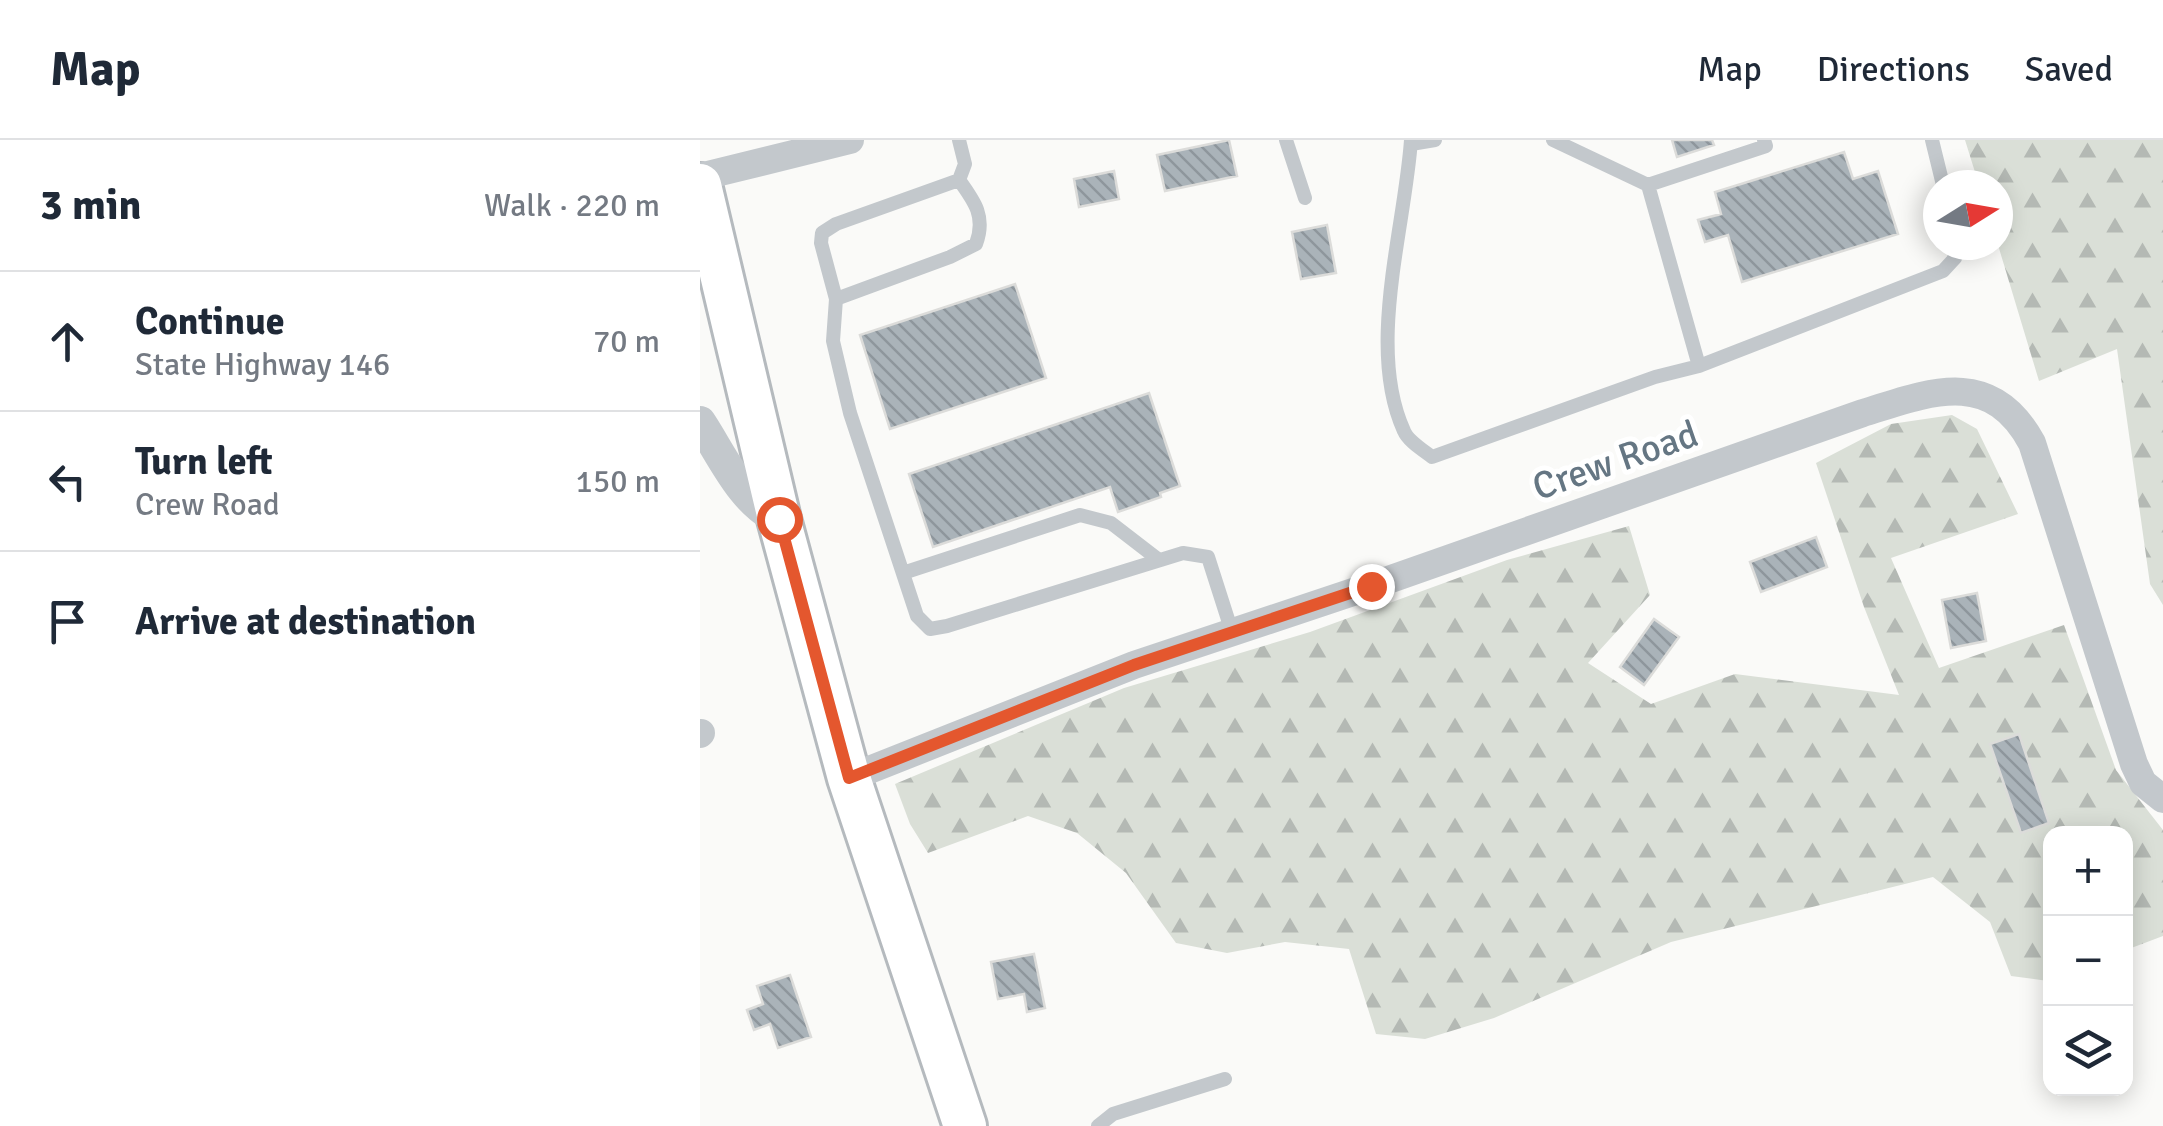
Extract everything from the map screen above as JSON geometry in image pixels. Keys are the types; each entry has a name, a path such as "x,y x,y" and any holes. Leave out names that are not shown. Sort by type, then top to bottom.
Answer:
{"main road":[{"path":"700,185 779,519 849,778 964,1126"}],"street":[{"path":"700,177 850,140"},
{"name":"Crew Road","path":"849,778 1134,665 1863,412 1914,397 1966,390 1998,402 2024,427 2032,443 2134,764 2144,783 2163,799"},
{"path":"700,422 748,495 779,519"}],"lane":[{"path":"958,140 965,164 959,180 836,224 822,233 821,243 836,299 832,341 850,413 918,616 930,629 1183,553 1208,557 1232,632"},
{"path":"1286,140 1305,198"},
{"path":"1435,140 1411,142 1388,301 1390,378 1404,434 1432,457 1655,377 1699,366 1943,271 1952,260"},
{"path":"1554,140 1648,186 1766,146 1764,140"},
{"path":"1932,140 1939,170"},
{"path":"836,299 976,244 982,227 972,198 959,180"},
{"path":"1648,186 1699,366"},
{"path":"904,573 1080,516 1111,523 1159,560"},
{"path":"1098,1126 1113,1114 1225,1080"}],"green space":[{"path":"1965,140 2163,140 2163,605 2150,584 2117,349 2039,381 2003,260 2013,260 2013,170 1974,170"},
{"path":"1952,415 1977,429 2018,514 1891,558 1939,668 2064,625 2116,770 2163,830 2163,936 2133,947 2133,826 2043,826 2043,980 2011,976 1990,922 1933,877 1671,942 1494,1018 1425,1039 1376,1034 1349,949 1285,942 1227,953 1176,943 1126,873 1077,833 1028,816 928,853 910,824 895,784 1124,688 1310,632 1507,560 1629,526 1650,595 1588,663 1651,704 1735,674 1899,695 1864,607 1816,463 1891,424"}],"building":[{"path":"1229,140 1237,176 1165,191 1157,155"},
{"path":"1672,140 1712,140 1714,145 1677,157"},
{"path":"1844,152 1853,179 1878,171 1898,234 1742,282 1728,235 1705,242 1698,220 1721,214 1715,192"},
{"path":"1114,171 1119,199 1079,207 1074,179"},
{"path":"1327,225 1336,273 1301,279 1292,232"},
{"path":"1015,284 1046,378 890,429 860,335"},
{"path":"1149,393 1180,486 1118,512 1110,487 933,547 909,474"},
{"path":"1816,537 1827,567 1761,592 1750,562"},
{"path":"1977,593 1986,641 1951,648 1942,600"},
{"path":"1654,619 1679,637 1644,685 1620,667"},
{"path":"2019,734 2049,823 2021,833 1990,744"},
{"path":"1034,954 1045,1008 1027,1012 1024,994 998,999 991,962"},
{"path":"790,975 811,1037 778,1048 770,1024 754,1030 747,1010 763,1004 757,986"}],"route":[{"path":"779,519 849,778 1134,665 1371,586"}]}
